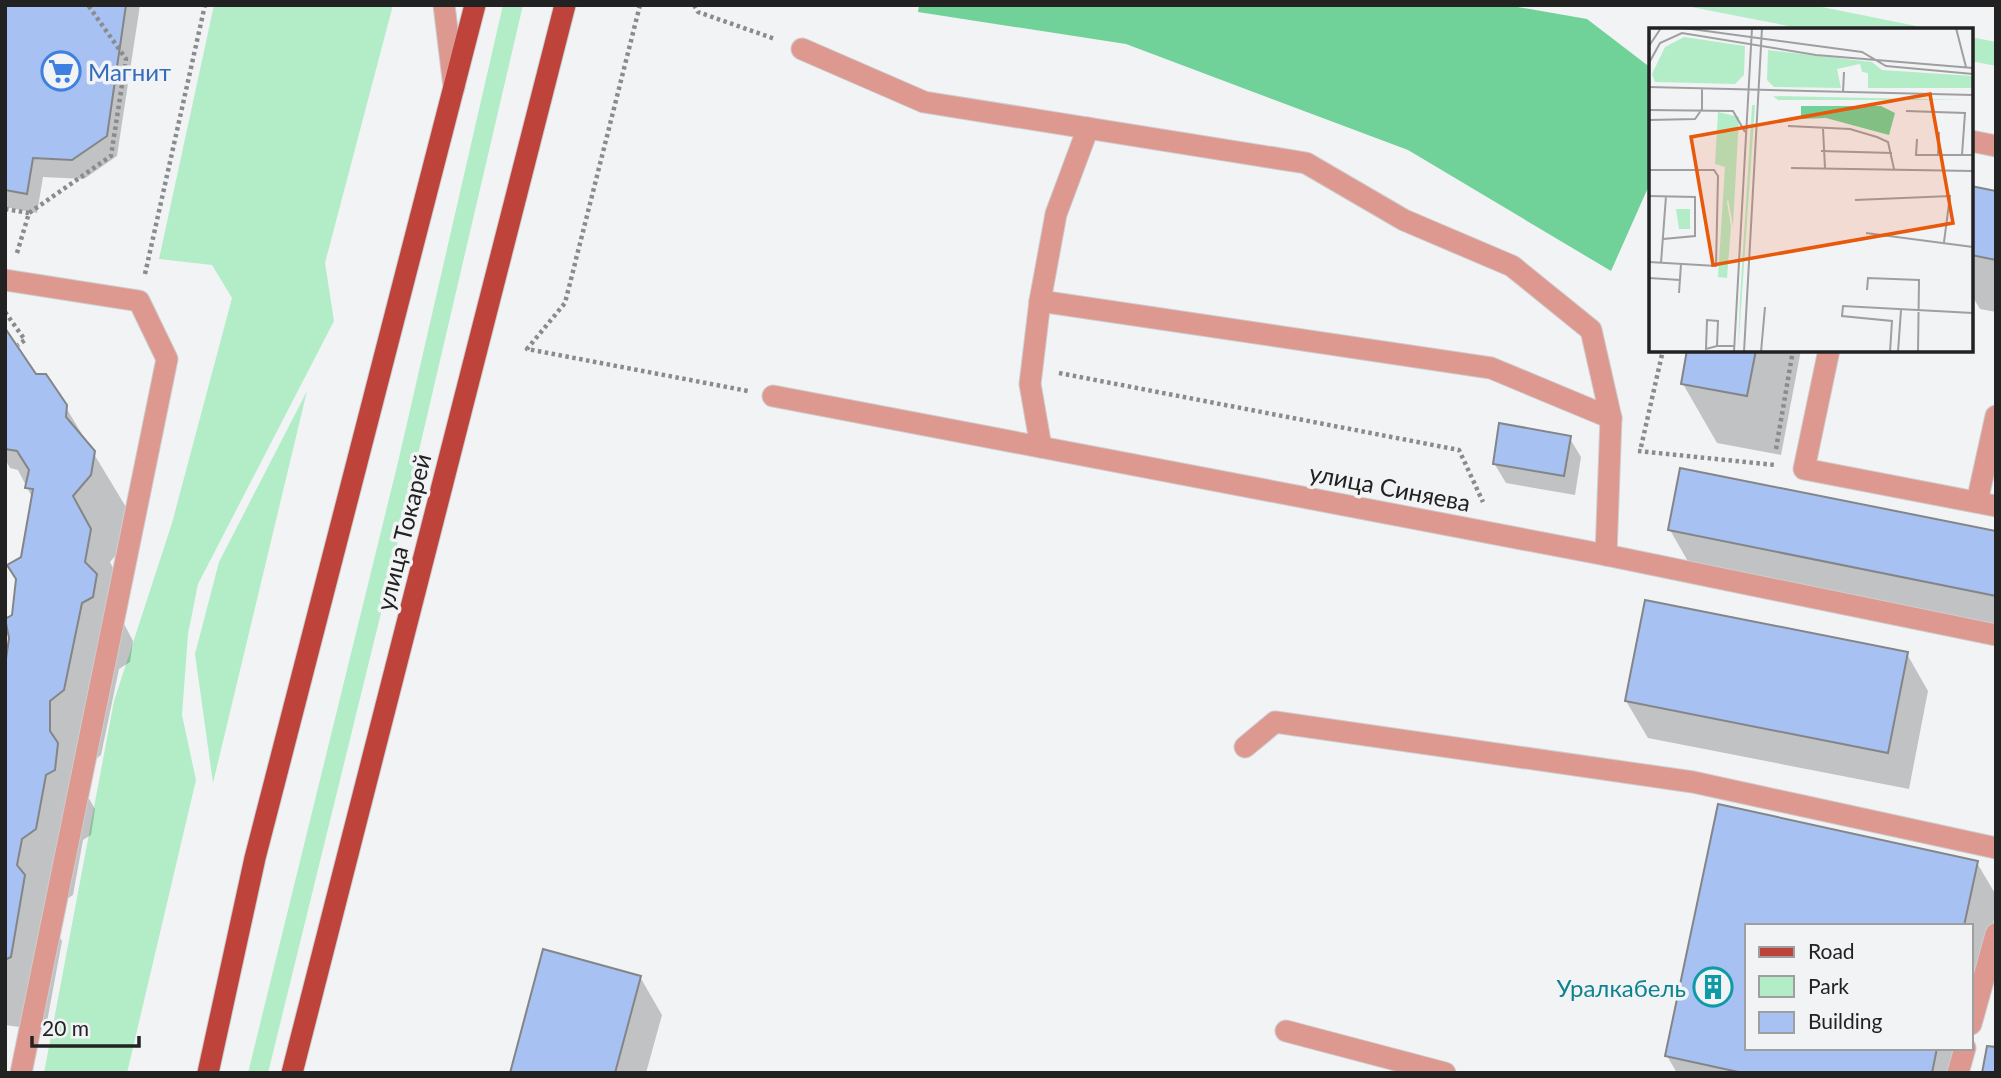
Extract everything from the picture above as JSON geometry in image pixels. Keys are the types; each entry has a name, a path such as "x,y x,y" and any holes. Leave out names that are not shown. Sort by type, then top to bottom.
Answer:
{"main road":[{"path":"208,1073 255,858 475,5"},
{"name":"улица Токарей","path":"292,1073 565,5"}],"street":[{"path":"444,5 454,87"},
{"path":"803,49 925,102 1307,163 1404,220 1512,265 1591,330 1611,418 1606,555"},
{"path":"1041,447 1030,384 1041,301 1056,214 1088,128"},
{"path":"1973,141 1996,146"},
{"path":"5,280 139,301 167,359 21,1073"},
{"path":"1041,301 1491,368 1611,418"},
{"path":"1829,352 1804,468 1986,504 1996,416"},
{"name":"улица Синяева","path":"773,396 1499,534 1996,635"},
{"path":"1245,747 1275,722 1693,782 1996,848"},
{"path":"1973,1017 1996,934"},
{"path":"1286,1031 1445,1073"},
{"path":"1958,1073 1964,1050"}],"path":[{"path":"5,209 29,214 111,156 125,58 88,5"},
{"path":"139,301 205,5"},
{"path":"640,5 565,303 527,349 773,396"},
{"path":"694,5 698,12 803,49"},
{"path":"5,312 25,340 18,345"},
{"path":"1640,451 1663,352"},
{"path":"1773,465 1793,352"},
{"path":"1032,368 1459,450 1499,534"},
{"path":"1610,448 1804,468"}],"green space":[{"path":"214,5 393,5 325,263 334,321 198,584 188,634 182,715 196,780 127,1073 44,1073 114,701 172,523 232,298 212,265 159,259"},
{"path":"503,5 523,5 382,609 268,1073 248,1073 399,458"},
{"path":"919,5 1506,5 1587,19 1649,66 1649,186 1611,271 1408,150 1126,44 918,12"},
{"path":"1681,5 1812,5 1926,28 1799,28"},
{"path":"1973,37 1996,42 1996,66 1973,61"},
{"path":"307,391 213,783 195,654 219,562"}],"building":[{"name":"Магнит","path":"5,5 126,5 107,136 72,160 33,158 27,194 5,190"},
{"path":"1973,186 1996,191 1996,260 1973,255"},
{"path":"5,328 36,374 46,374 67,405 66,417 95,451 91,475 73,496 91,529 85,562 97,574 93,597 82,603 64,690 50,701 50,731 58,743 55,770 46,775 36,829 22,839 17,865 25,875 11,957 5,960 5,666 9,638 5,619 12,615 16,579 7,565 21,557 33,489 25,488 29,470 17,451 5,449"},
{"path":"1687,352 1756,352 1747,396 1681,384"},
{"path":"1499,423 1571,436 1564,476 1493,464"},
{"path":"1680,468 1996,531 1996,596 1668,530"},
{"path":"1645,600 1908,652 1888,753 1625,701"},
{"name":"Уралкабель","path":"1718,804 1978,861 1964,924 1745,924 1745,1050 1937,1050 1932,1073 1743,1073 1665,1056"},
{"path":"543,949 641,976 615,1073 510,1073"},
{"path":"1987,1046 1996,1047 1996,1073 1982,1073"}],"place":[{"name":"Магнит","path":"61,71"},
{"name":"Уралкабель","path":"1713,987"}]}
